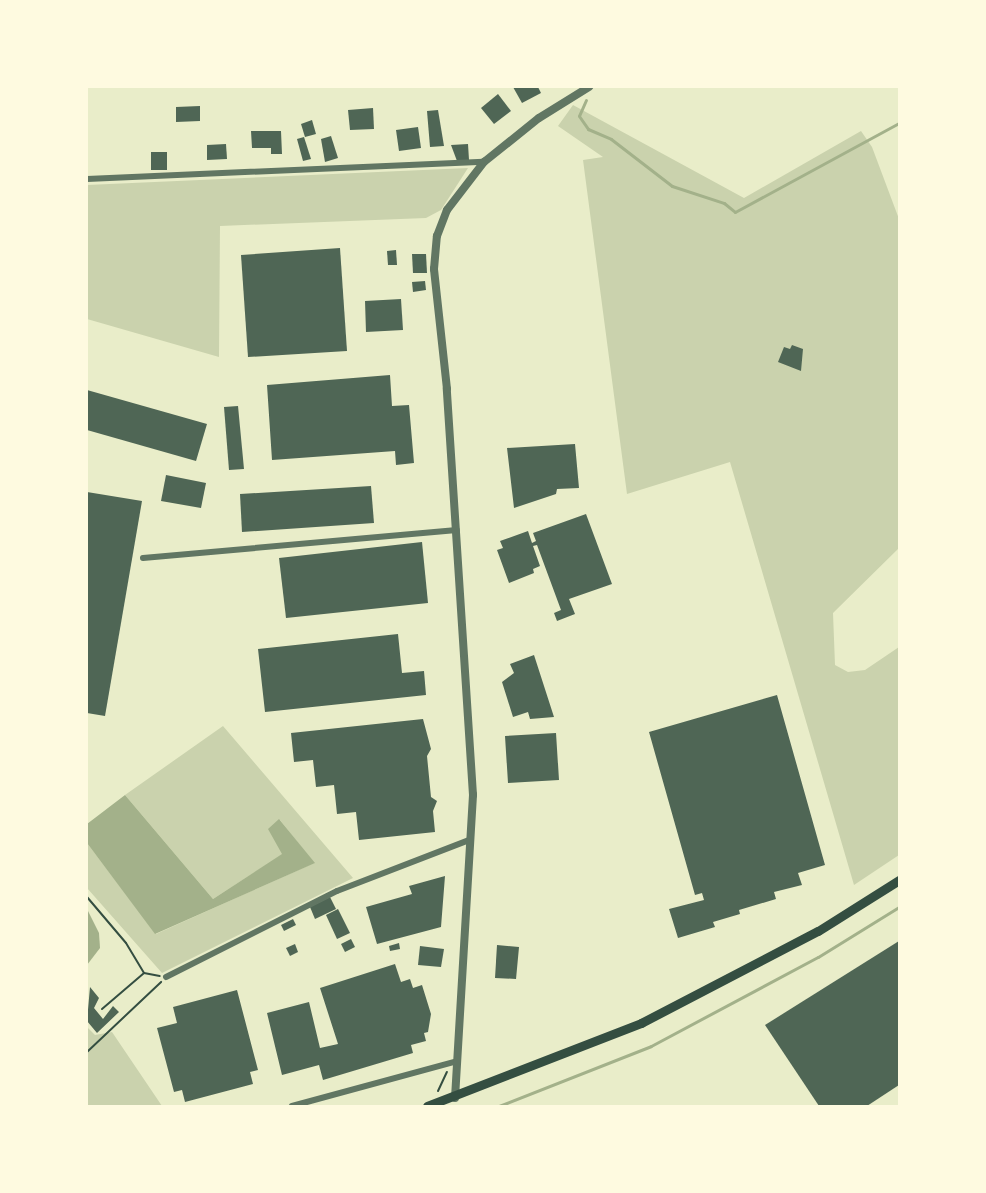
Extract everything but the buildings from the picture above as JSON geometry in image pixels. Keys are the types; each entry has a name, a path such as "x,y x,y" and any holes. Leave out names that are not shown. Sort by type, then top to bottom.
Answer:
{"main road":[{"path":"432,1105 455,1102 650,1019 818,931 899,880"}],"street":[{"path":"455,1102 473,795 457,530 434,269 437,236 447,210 484,162 539,118 589,87"},
{"path":"87,179 484,162"},
{"path":"143,558 457,530"},
{"path":"166,977 337,891 470,840"},
{"path":"292,1106 458,1061"}],"path":[{"path":"87,897 126,943 144,973 166,977"},
{"path":"102,1009 144,973"},
{"path":"87,1052 166,977"},
{"path":"432,1105 440,1084 458,1061"}],"shaded area":[{"path":"573,105 744,198 861,131 872,147 899,219 899,548 833,613 835,665 848,672 865,670 899,647 899,855 854,885 730,462 627,494 583,160 603,157 558,126"},
{"path":"468,168 441,210 426,218 220,226 219,357 87,319 87,185"},
{"path":"223,726 353,878 162,973 87,888 87,843 156,934 314,863 280,820 283,854 213,899 125,795"},
{"path":"125,795 213,899 282,854 268,829 279,819 315,863 155,934 87,843 87,824"},
{"path":"87,909 99,933 100,948 87,965"},
{"path":"87,1027 95,1035 112,1032 162,1106 87,1106"}],"waterway":[{"path":"586,100 579,116 588,129 611,139 672,186 724,203 735,212 899,123"},
{"path":"499,1106 651,1046 818,957 899,907"}]}
